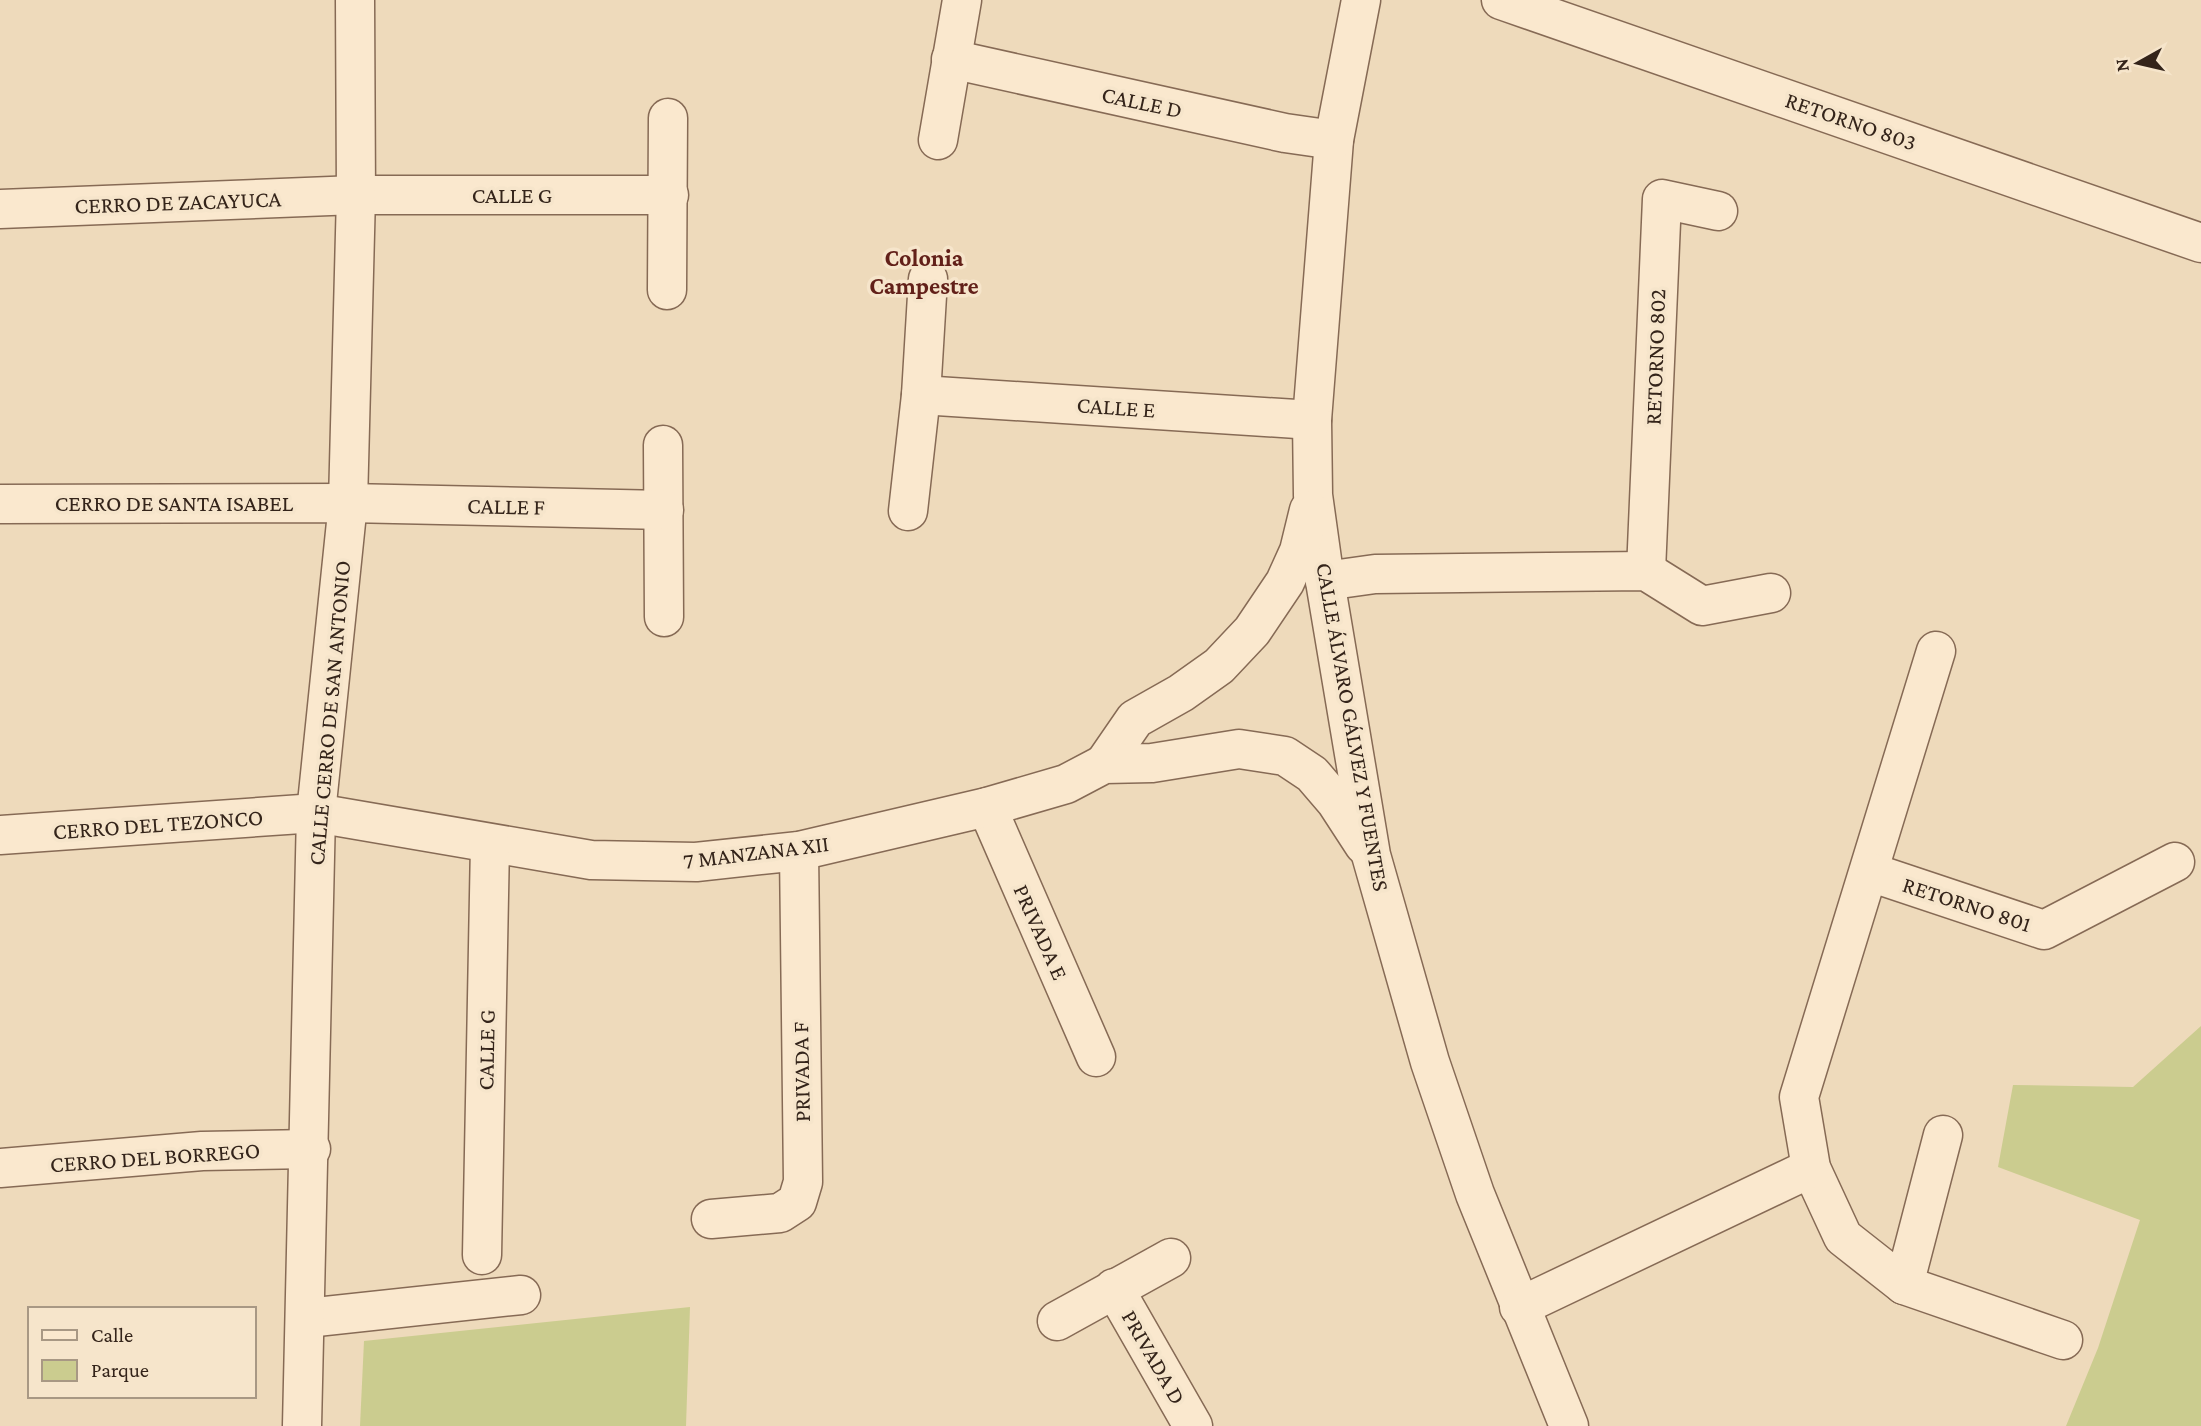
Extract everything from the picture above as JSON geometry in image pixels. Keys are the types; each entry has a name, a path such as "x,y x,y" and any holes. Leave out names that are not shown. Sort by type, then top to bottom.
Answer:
{"street":[{"name":"CALLE CERRO DE SAN ANTONIO","path":"302,1426 311,1149 316,813 348,503 356,195 355,0"},
{"path":"938,140 962,0"},
{"name":"CALLE ÁLVARO GÁLVEZ Y FUENTES","path":"1362,0 1334,140 1312,420 1313,495 1325,581 1371,855 1430,1062 1475,1194 1569,1426"},
{"name":"RETORNO 803","path":"1501,0 2201,243"},
{"name":"CALLE D","path":"951,59 1285,133 1334,140"},
{"path":"667,290 668,118"},
{"name":"CALLE G","path":"356,195 669,195"},
{"name":"CERRO DE ZACAYUCA","path":"0,209 356,195"},
{"name":"RETORNO 802","path":"1646,571 1662,200 1718,211"},
{"path":"908,511 921,395 928,279"},
{"name":"CALLE E","path":"921,395 1312,420"},
{"path":"663,445 664,617"},
{"path":"1104,764 1135,719 1181,693 1219,666 1270,608 1299,551 1313,495"},
{"name":"CERRO DE SANTA ISABEL","path":"0,504 348,503"},
{"name":"CALLE F","path":"348,503 664,510"},
{"path":"1325,581 1375,574 1646,571 1702,606 1771,593"},
{"path":"1936,651 1928,731 1870,872 1799,1097 1811,1168 1843,1237 1904,1285 2063,1340"},
{"path":"1104,764 1152,763 1239,749 1285,756 1312,774 1336,802 1371,855"},
{"name":"7 MANZANA XII","path":"316,813 490,845 592,860 696,863 799,851 987,807 1066,784 1104,764"},
{"name":"PRIVADA E","path":"987,807 1096,1057"},
{"name":"CERRO DEL TEZONCO","path":"0,835 316,813"},
{"name":"CALLE G","path":"482,1255 490,845"},
{"name":"PRIVADA F","path":"711,1219 780,1213 797,1202 803,1182 799,851"},
{"name":"RETORNO 801","path":"1870,872 2044,930 2175,862"},
{"path":"1904,1285 1943,1135"},
{"name":"CERRO DEL BORREGO","path":"0,1168 202,1151 311,1149"},
{"path":"1519,1307 1811,1168"},
{"name":"PRIVADA D","path":"1057,1321 1171,1258"},
{"name":"PRIVADA D","path":"1114,1288 1194,1426"},
{"path":"306,1318 521,1295"}],"green space":[{"path":"2201,1026 2201,1426 2066,1426 2098,1348 2140,1220 1998,1167 2013,1085 2133,1087"},
{"path":"690,1307 686,1426 360,1426 364,1341"}],"district":[{"name":"Colonia Campestre","path":"924,272"}]}
